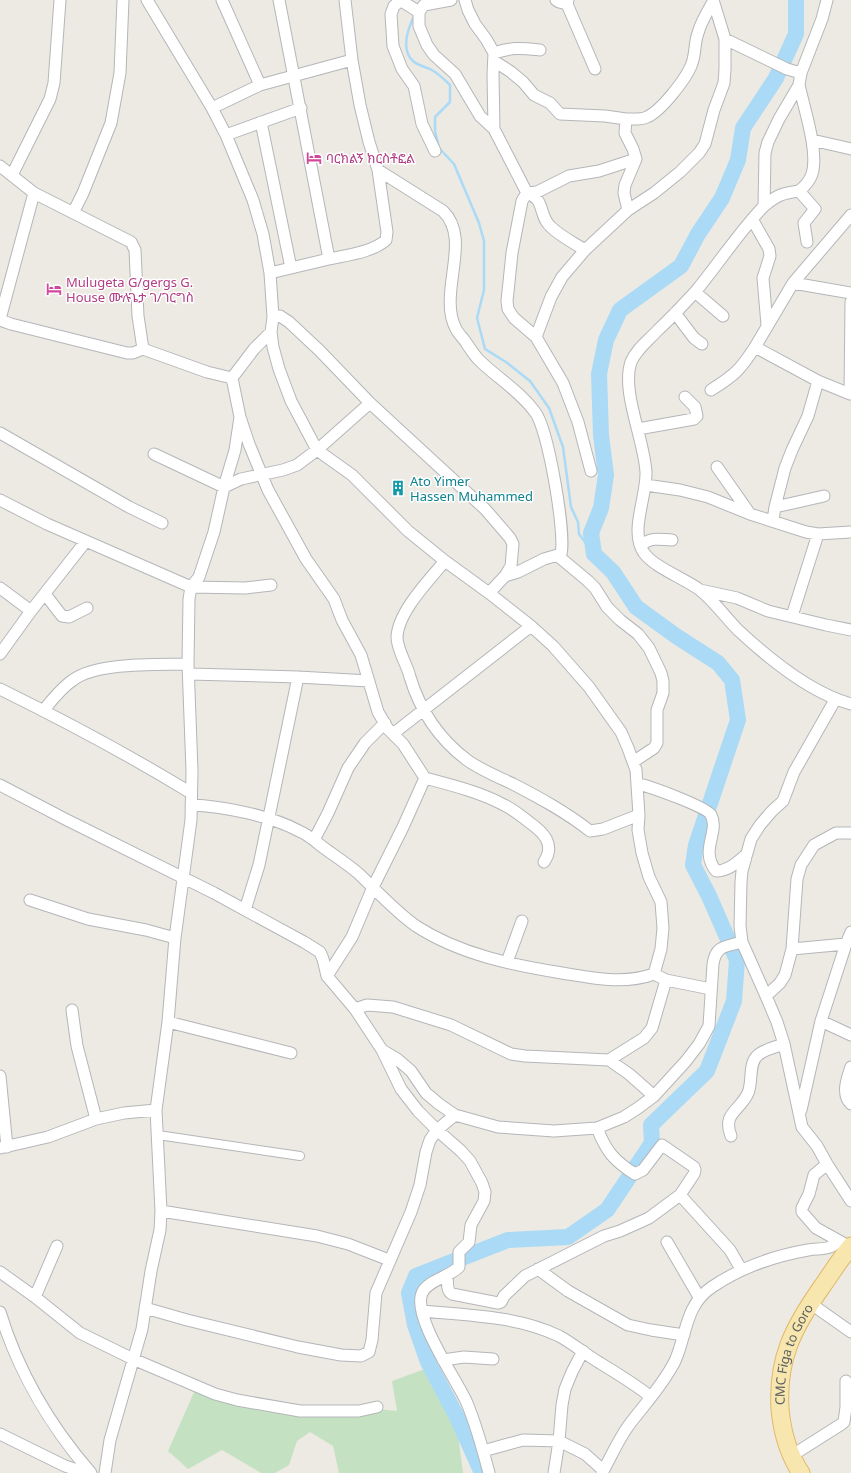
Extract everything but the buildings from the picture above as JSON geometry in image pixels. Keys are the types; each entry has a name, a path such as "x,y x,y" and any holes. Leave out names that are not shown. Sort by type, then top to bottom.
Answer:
{"main road":[{"path":"810,1473 799,1450 794,1435 789,1410 790,1376 794,1356 803,1334 848,1247"},
{"name":"CMC Figa to Goro","path":"801,1473 790,1453 781,1419 780,1383 783,1364 788,1346 802,1316 848,1247"}],"street":[{"path":"12,175 50,99 54,83 60,0"},
{"path":"73,213 83,194 111,123 120,73 123,0"},
{"path":"147,0 212,108 226,135 253,200 263,234 270,273 273,317 271,332 273,347 279,369 291,401 317,450 352,475 408,531 444,561 489,593 531,626 553,646 589,686 621,732 633,762 638,784 638,830 642,853 649,877 661,902 663,928 661,949 654,974"},
{"path":"222,0 260,85"},
{"path":"279,0 329,259"},
{"path":"270,273 355,253 382,244 386,240 387,232 378,170 369,142 360,105 352,60 345,0"},
{"path":"451,0 433,4 425,4 419,12 419,26 427,45 434,54 455,74 480,116 494,129 527,193 535,196 541,206 544,219 551,227 585,250"},
{"path":"465,0 475,24 486,39 494,57 523,82 534,95 550,103 560,114 605,116 626,119 642,119 647,117 663,104 676,89 691,65 695,53 697,34 713,1"},
{"path":"556,0 559,2 568,2 594,69"},
{"path":"764,206 764,165 766,148 778,119 799,85 801,73 822,19 827,0"},
{"path":"536,337 551,297 562,277 585,250 628,210 654,193 680,172 706,144 714,110 724,83 725,39 713,1"},
{"path":"419,12 403,2 394,6 391,14 391,29 393,46 402,69 414,86 422,124 435,151"},
{"path":"725,39 782,67 801,73"},
{"path":"494,57 510,48 540,50"},
{"path":"494,57 494,129"},
{"path":"212,108 260,85 352,60"},
{"path":"799,85 812,140 814,163 812,175 799,191 786,192 776,196 764,206 752,219 695,292 637,350 632,361 628,373 629,393 645,461 646,485 638,532 640,546 645,554 655,563 700,590 738,630 771,657 805,684 835,700 851,704"},
{"path":"226,135 301,108"},
{"path":"626,119 625,133 636,159 625,185 624,193 628,210"},
{"path":"261,122 291,268"},
{"path":"812,140 851,149"},
{"path":"527,193 537,192 569,176 599,171 636,159"},
{"path":"0,166 34,193 131,242 135,250 138,316 143,349"},
{"path":"378,170 443,211 448,216 453,226 455,242 450,296 451,313 456,328 479,360 517,393 536,412 547,442 558,504 562,551 558,556 544,559 518,572 505,576"},
{"path":"799,191 815,209 804,223 807,242"},
{"path":"34,193 0,320 127,354 143,349 208,372 232,378"},
{"path":"527,193 522,201 512,252 507,300 508,309 514,318 536,337 563,383 578,422 591,471"},
{"path":"711,390 731,378 742,367 793,283 851,215"},
{"path":"752,219 769,249 770,256 763,278 767,325"},
{"path":"793,283 851,293"},
{"path":"695,292 723,316"},
{"path":"755,346 818,381 850,394 851,302"},
{"path":"675,313 694,338 702,344"},
{"path":"273,317 280,316 289,322 319,350 370,403 485,509 510,538 513,544 511,566 505,576 489,593"},
{"path":"271,332 254,349 232,378 240,417 261,475 306,559 334,599 342,620 361,655 378,712 388,729 394,733 411,755 425,778 484,796 514,810 541,831 546,838 549,850 548,857 544,862"},
{"path":"774,520 786,468 792,450 808,416 818,381"},
{"path":"638,429 694,419 697,416 695,407 685,397"},
{"path":"224,487 241,479 297,465 317,450 370,403"},
{"path":"105,1473 110,1440 132,1359 142,1330 162,1211 156,1110 168,1022 182,877 189,840 191,799 192,758 188,669 188,599 191,587 199,577 214,532 224,487 235,450 240,417"},
{"path":"0,433 129,507 162,523"},
{"path":"154,454 224,487"},
{"path":"717,467 750,514"},
{"path":"646,485 680,490 708,497 750,514 774,520 806,532 818,534 851,532"},
{"path":"776,507 824,496"},
{"path":"0,500 47,524 191,587 245,588 271,585"},
{"path":"792,616 818,534"},
{"path":"640,546 645,541 658,538 672,540"},
{"path":"0,654 31,611 86,541"},
{"path":"558,556 588,581 612,611 638,634 650,648 661,673 663,681 656,721 658,738 657,743 648,753 633,762"},
{"path":"444,561 406,608 397,637 415,692 423,711 441,736 468,761 562,810 590,831 603,829 639,815"},
{"path":"0,588 31,611"},
{"path":"700,590 737,598 768,611 851,630"},
{"path":"45,594 62,616 69,617 87,608"},
{"path":"394,733 531,626"},
{"path":"43,711 64,686 84,673 120,667 188,669 369,681"},
{"path":"245,910 259,865 298,677"},
{"path":"0,689 131,757 191,799 219,808 268,819 299,830 356,872 416,926 434,937 474,953 532,968 604,980 621,981 642,978 654,974 666,980 711,989"},
{"path":"835,700 794,772 783,802 772,811 751,839 741,882 740,926 737,944 766,996 777,1022 784,1044 802,1127 817,1146 851,1201"},
{"path":"314,840 348,768 365,743 384,723"},
{"path":"327,976 352,937 373,887 404,827 425,778"},
{"path":"638,784 648,786 700,807 710,813 712,817 713,830 709,850 709,859 716,871 722,871 729,868 747,854"},
{"path":"0,785 64,819 182,877 320,952 327,976 355,1009 382,1050 401,1089 437,1130 470,1161 482,1183 485,1192 482,1207 475,1216 471,1225 469,1242 460,1251 458,1269 428,1286 422,1292 421,1297 422,1311 428,1329 442,1360 466,1402 489,1473"},
{"path":"766,996 785,976 792,949 797,879 800,865 814,844 836,833 851,834"},
{"path":"30,900 88,919 146,930 175,938"},
{"path":"507,962 522,921"},
{"path":"800,1114 821,1021 851,932"},
{"path":"382,1050 397,1059 411,1071 426,1093 455,1115 498,1127 554,1131 597,1128 624,1117 654,1096 686,1061 699,1044 709,1026 714,955 719,949 737,944"},
{"path":"792,949 846,944"},
{"path":"609,1060 644,1038 652,1028 666,980"},
{"path":"355,1009 367,1005 393,1007 451,1025 511,1054 609,1060 629,1074 654,1096"},
{"path":"72,1010 77,1046 96,1119"},
{"path":"821,1021 851,1035"},
{"path":"168,1022 291,1053"},
{"path":"731,1136 728,1125 729,1117 748,1094 753,1061 758,1055 784,1044"},
{"path":"851,1067 847,1078 846,1092 847,1098 851,1104"},
{"path":"0,1076 4,1148 48,1137 96,1119 124,1113 156,1110"},
{"path":"145,1308 187,1320 298,1347 341,1355 361,1356 369,1352 372,1340 376,1293 420,1185 426,1152 430,1140 437,1130 455,1115"},
{"path":"447,1275 449,1293 498,1303 501,1302 504,1296 525,1276 604,1236 650,1218 680,1196 694,1174 694,1167 662,1145 643,1170 630,1171 614,1159 608,1152 597,1128"},
{"path":"158,1135 300,1156"},
{"path":"827,1164 814,1174 809,1194 802,1208 802,1212 816,1228 848,1247"},
{"path":"680,1196 730,1250 741,1269"},
{"path":"162,1211 317,1236 348,1244 389,1260"},
{"path":"667,1242 699,1297"},
{"path":"483,1451 523,1440 559,1441 585,1454 603,1472 615,1446 628,1426 651,1397 674,1361 684,1335 689,1314 699,1297 711,1287 741,1269 800,1251 830,1248 834,1245 848,1247"},
{"path":"35,1297 57,1246"},
{"path":"538,1269 568,1291 628,1325 684,1335"},
{"path":"0,1272 80,1332 132,1359 197,1388 236,1400 300,1411 359,1411 377,1407"},
{"path":"817,1308 851,1332"},
{"path":"422,1311 472,1315 519,1323 559,1336 651,1397"},
{"path":"0,1312 12,1348 30,1383 72,1451 91,1473"},
{"path":"554,1473 559,1441 560,1421 566,1389 582,1351"},
{"path":"442,1360 464,1357 493,1359"},
{"path":"799,1450 844,1422 848,1407 846,1381"},
{"path":"0,1434 65,1466 86,1473"}],"green space":[{"path":"425,1369 458,1435 463,1473 339,1473 333,1446 310,1432 297,1441 289,1465 275,1473 261,1473 222,1450 188,1469 168,1451 195,1390 289,1405 367,1408 397,1411 392,1381"}],"waterway":[{"path":"482,1473 456,1415 428,1362 415,1325 409,1293 416,1276 508,1240 568,1237 607,1210 652,1143 651,1125 707,1071 734,1001 737,960 709,896 693,865 696,845 738,720 732,680 718,663 676,636 636,607 613,572 594,554 591,533 601,508 606,475 601,435 599,374 606,340 620,310 681,266 698,234 722,198 738,160 743,128 776,78 796,34 796,0"},
{"path":"415,14 406,38 407,51 413,61 436,72 450,85 450,102 435,117 435,131 439,148 454,164 479,223 484,241 484,290 477,318 485,349 506,362 530,381 549,408 563,447 571,507 578,522 579,534 594,554"}],"place":[{"name":"ባርክልኝ ክርስቶፎል","path":"314,158"},
{"name":"Mulugeta G/gergs G. House ሙሉጌታ ገ/ገርግስ","path":"54,289"},
{"name":"Ato Yimer Hassen Muhammed","path":"398,488"}]}
